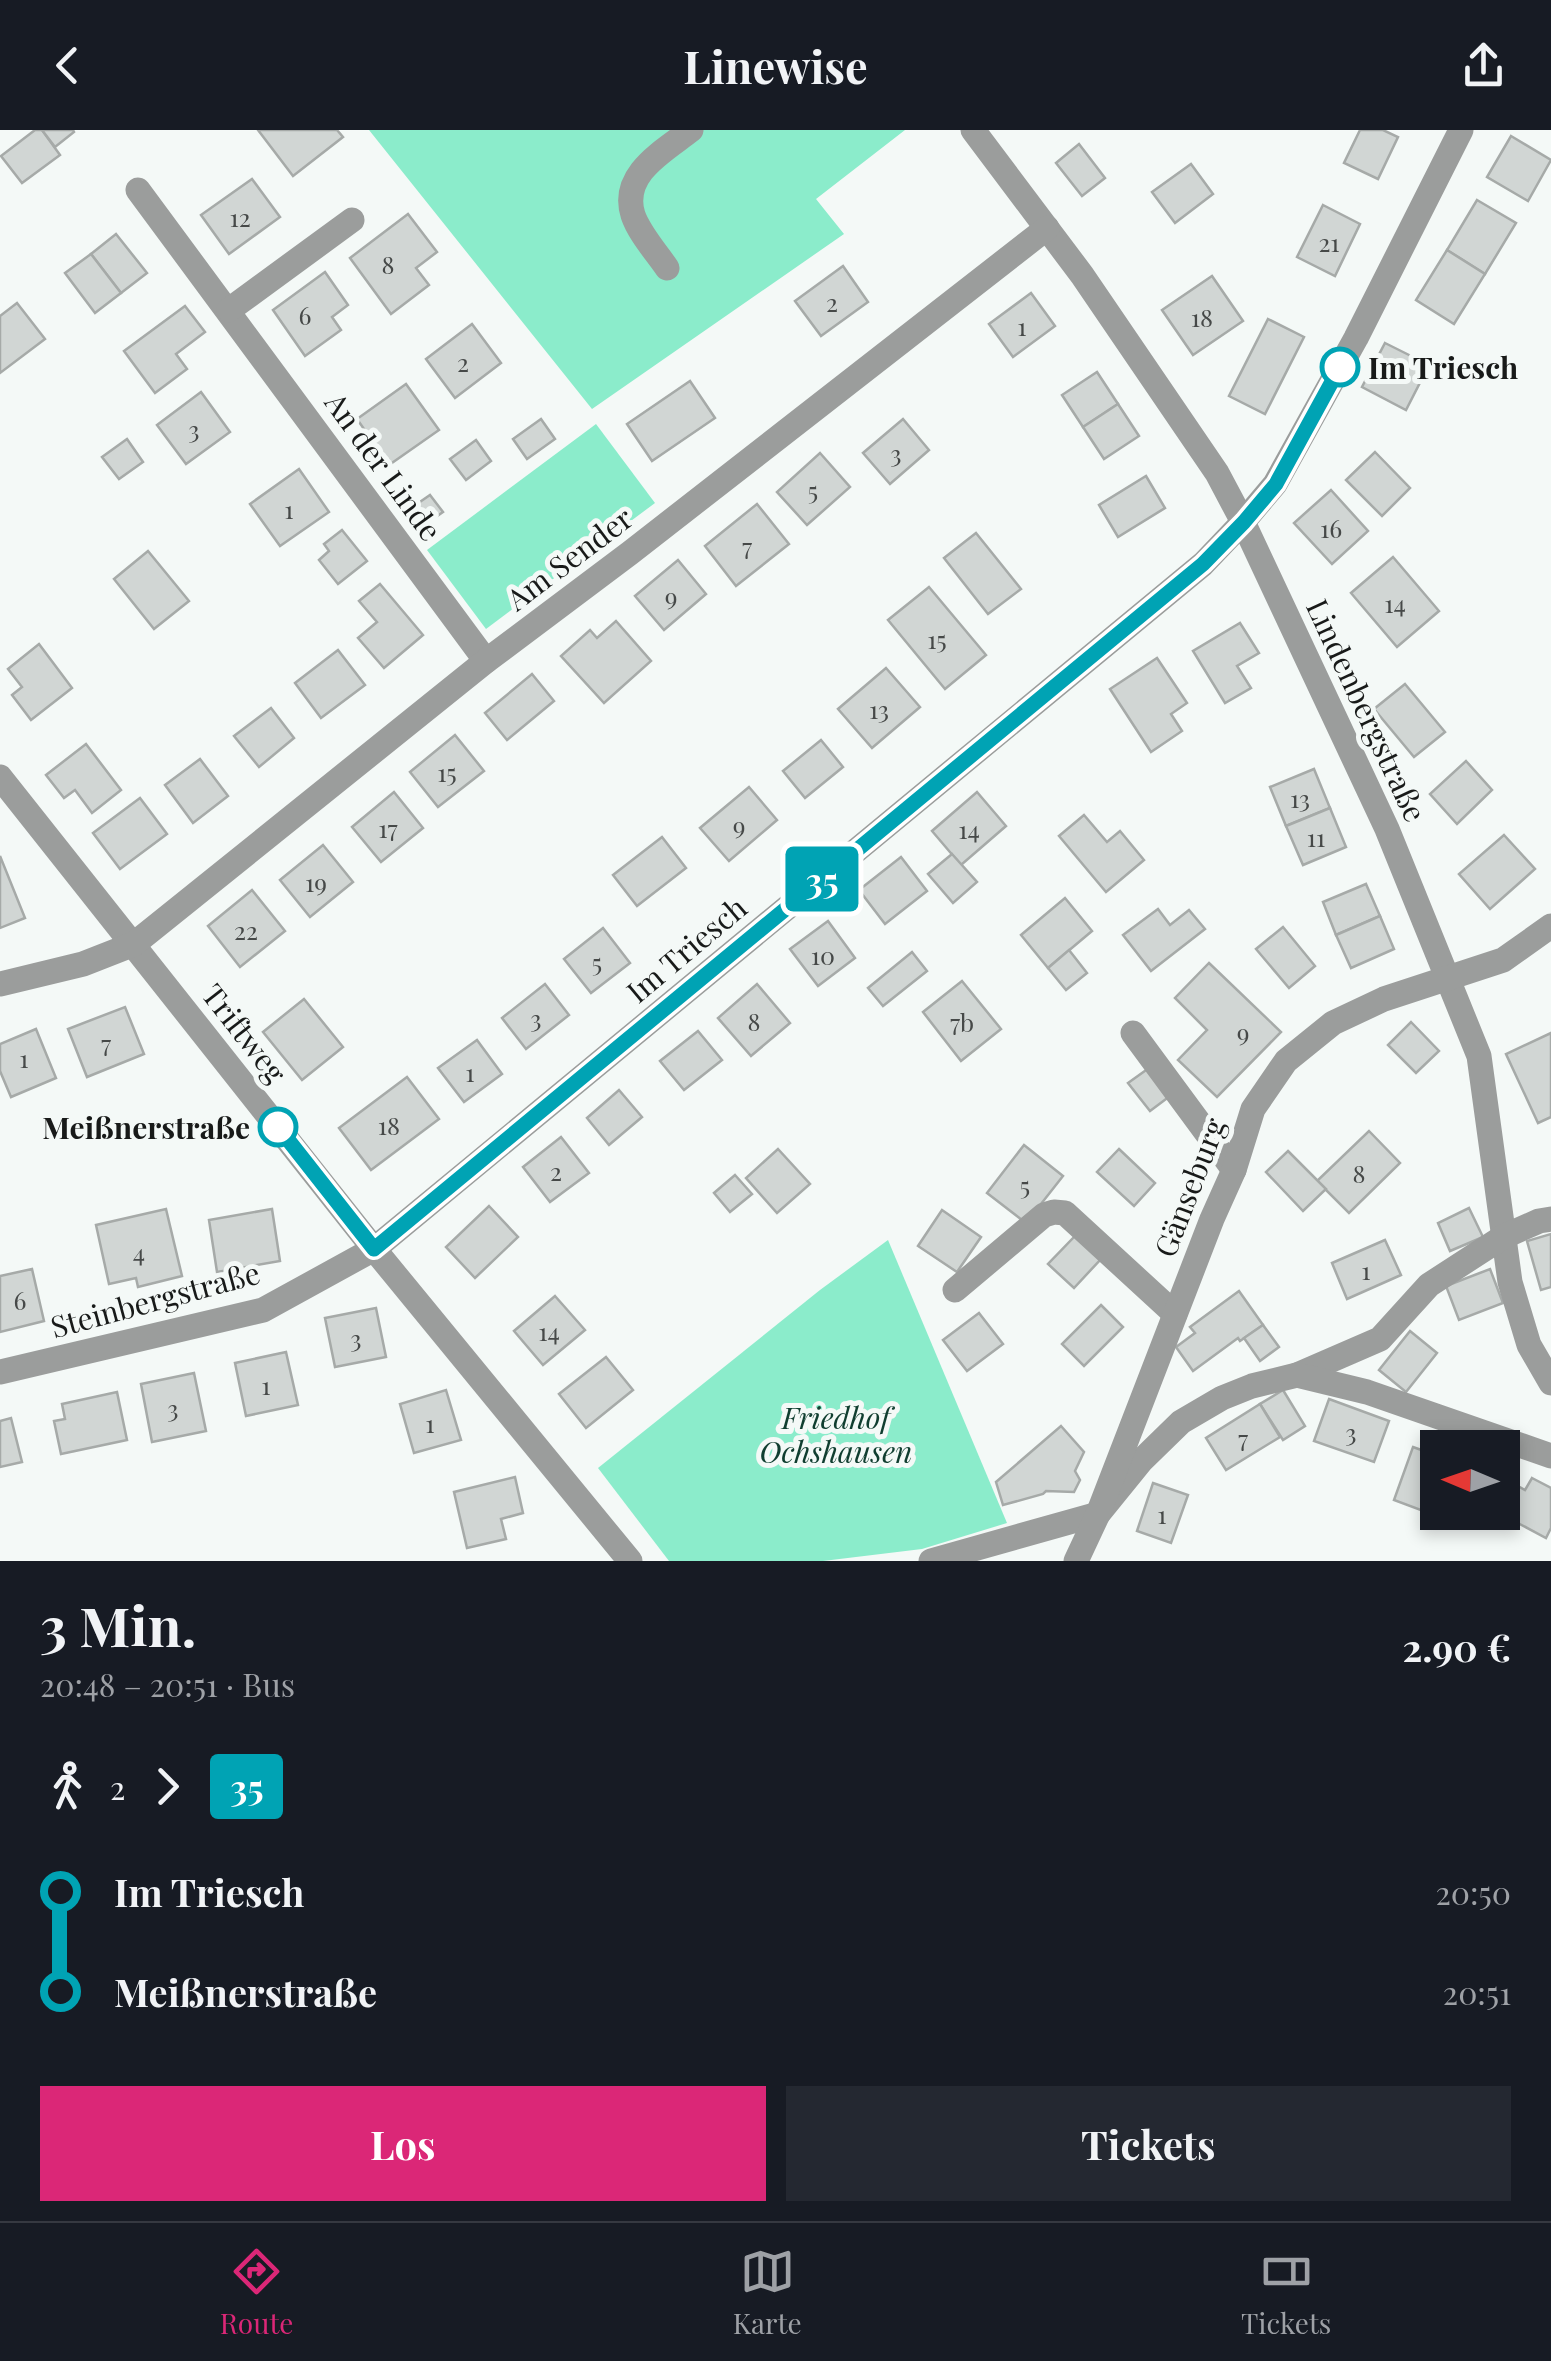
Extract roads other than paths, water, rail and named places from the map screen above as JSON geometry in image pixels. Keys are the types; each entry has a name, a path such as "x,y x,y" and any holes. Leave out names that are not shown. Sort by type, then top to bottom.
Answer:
{"street":[{"path":"667,268 634,217 632,184 646,165 691,130"},
{"name":"Lindenbergstraße","path":"973,130 1082,275 1217,473 1244,522 1387,829 1479,1056 1510,1282 1529,1345 1551,1383"},
{"name":"Im Triesch","path":"374,1249 1203,564 1244,522 1276,484 1356,338 1461,130"},
{"name":"An der Linde","path":"138,190 486,661"},
{"path":"228,310 352,220"},
{"name":"Am Sender","path":"134,944 486,661 1046,228"},
{"name":"Triftweg","path":"0,776 374,1249 630,1561"},
{"name":"Gänseburg","path":"1098,1514 1234,1170 1253,1109 1286,1060 1333,1024 1384,1000 1503,960 1551,926"},
{"path":"0,984 82,964 134,944"},
{"path":"1133,1034 1234,1170"},
{"path":"954,1290 1044,1215 1054,1212 1064,1214 1175,1314"},
{"path":"1076,1561 1098,1514 1141,1461 1182,1422 1222,1398 1252,1386 1297,1376 1380,1339 1428,1285 1504,1238 1538,1221 1551,1219"},
{"name":"Steinbergstraße","path":"0,1372 264,1310 374,1249"},
{"path":"1297,1376 1368,1392 1551,1456"},
{"path":"931,1561 1098,1514"}],"place":[{"name":"Im Triesch","path":"1340,367"},
{"name":"Meißnerstraße","path":"278,1127"}],"park label":[{"name":"Friedhof Ochshausen","path":"836,1434"}]}
